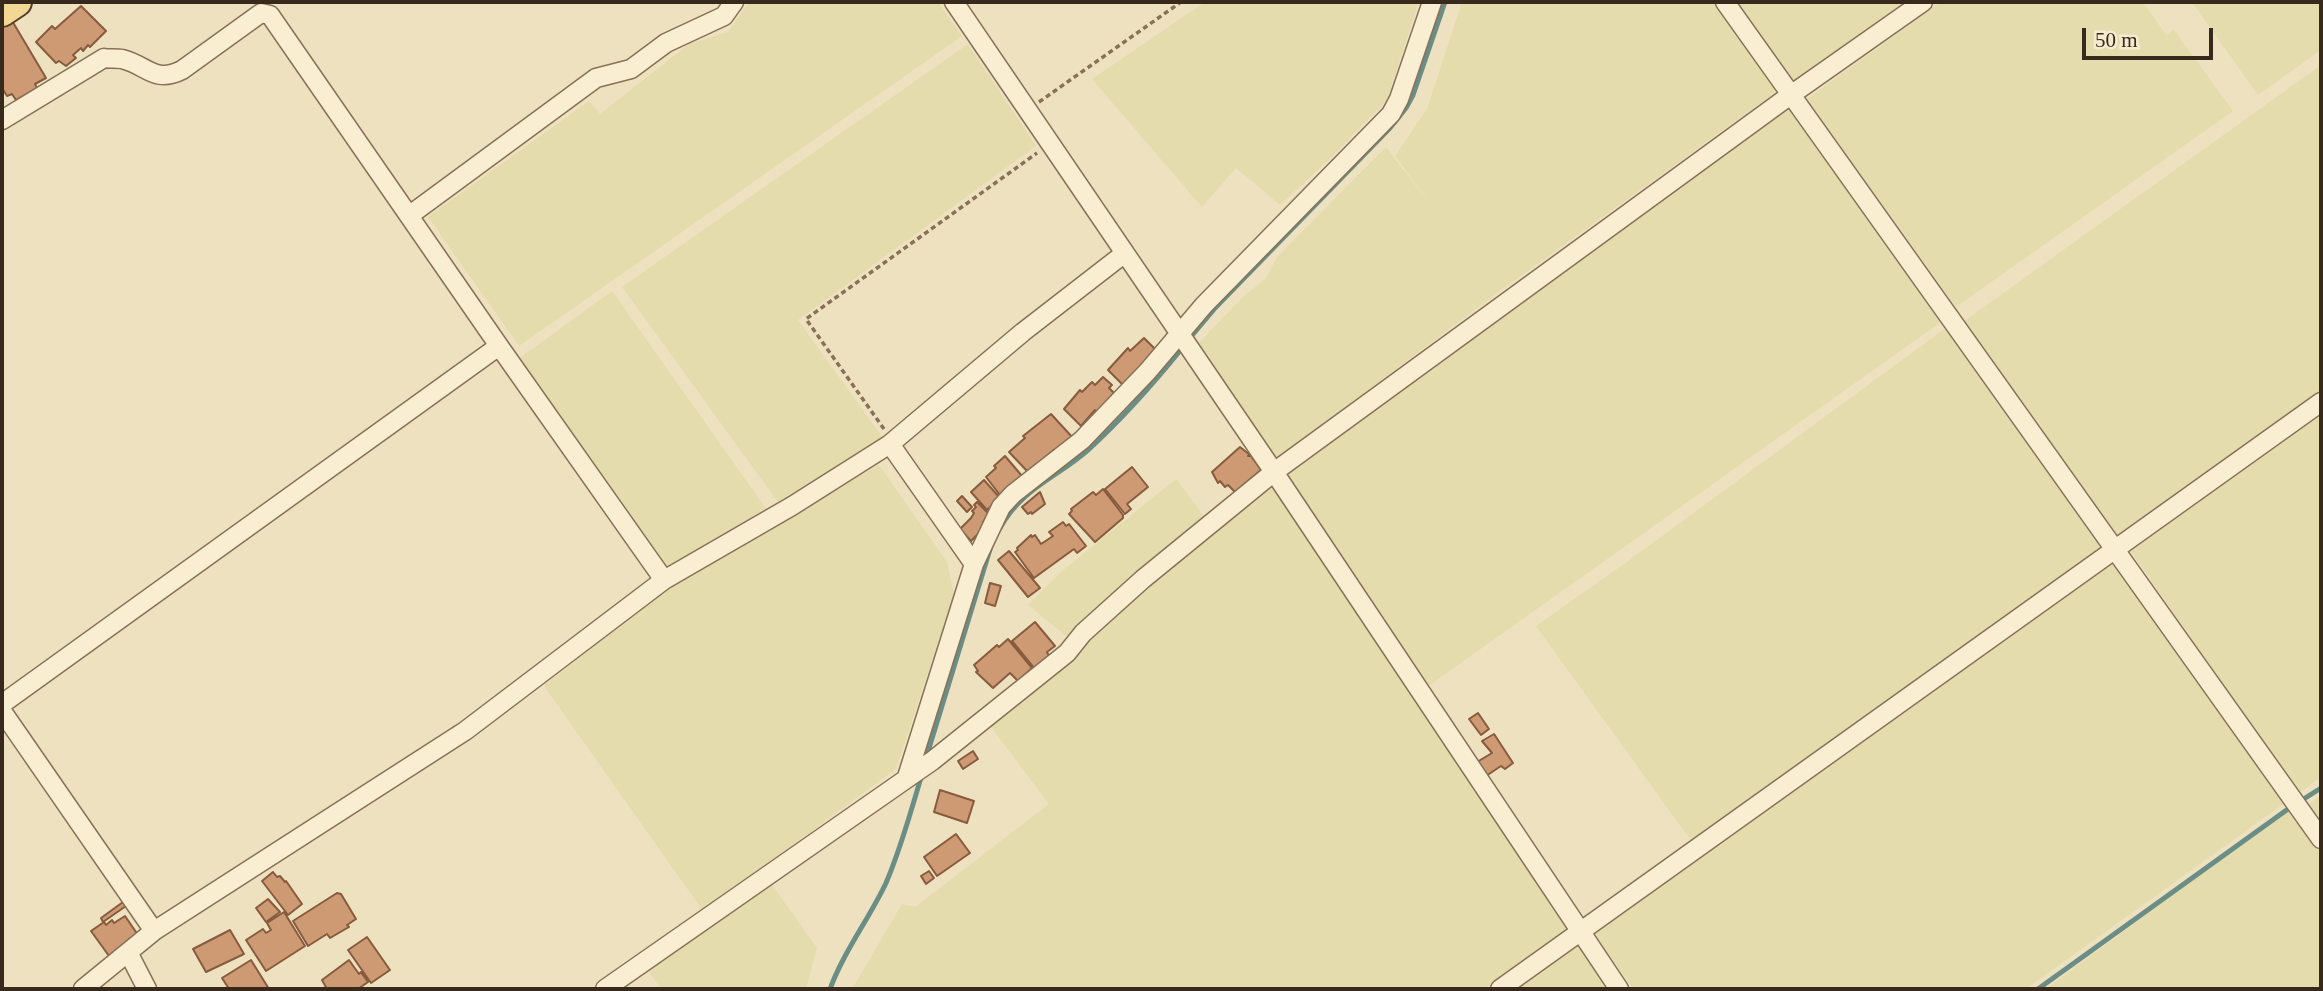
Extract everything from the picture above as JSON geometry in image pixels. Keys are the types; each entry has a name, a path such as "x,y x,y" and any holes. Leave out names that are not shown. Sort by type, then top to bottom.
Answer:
{"main road":[{"path":"2,12 17,2"}],"street":[{"path":"410,215 596,78 631,69 666,43 724,16 734,2"},
{"path":"954,2 1274,472 1619,989"},
{"path":"911,775 974,564 1001,507 1013,494 1082,440 1148,372 1184,340 1204,305 1391,114 1399,99 1432,2"},
{"path":"1726,2 2321,839"},
{"path":"605,989 932,761 1067,653 1083,633 1143,579 1274,472 1791,94 1923,2"},
{"path":"2,120 104,58 123,59 154,74 169,77 261,13 270,15 664,580"},
{"path":"83,989 154,931 465,731 664,580 792,506 890,444 1023,332 1125,253"},
{"path":"2,704 499,346"},
{"path":"1500,989 2321,402"},
{"path":"890,444 974,564"},
{"path":"5,723 154,931"},
{"path":"129,954 147,989"}],"path":[{"path":"1028,110 1181,2"},
{"path":"890,444 887,433 806,319 1051,144"}],"shaded area":[{"path":"749,2 938,2 962,36 519,346 428,217 589,101 600,114 689,44 728,32"},
{"path":"1205,2 1419,2 1387,100 1336,153 1280,205 1236,168 1202,207 1092,79"},
{"path":"1462,2 1714,2 1777,91 1496,294 1276,459 1197,345 1241,299 1266,278 1277,257 1386,147 1437,213 1395,156 1427,109"},
{"path":"1737,2 1905,2 1794,81"},
{"path":"1941,2 2143,2 2166,35 2174,30 2233,111 1956,307 1807,99"},
{"path":"2192,2 2321,2 2321,50 2258,95"},
{"path":"968,44 1036,146 798,320 883,438 778,502 622,287"},
{"path":"2321,65 2321,390 2117,535 1963,322"},
{"path":"1785,99 1941,322 1420,692 1274,472"},
{"path":"612,291 767,510 666,567 517,360"},
{"path":"1954,322 2110,542 1692,842 1536,626"},
{"path":"2321,402 2321,777 2299,793 2129,549"},
{"path":"879,465 947,562 954,594 896,769 703,911 544,686 663,591"},
{"path":"1176,479 1205,517 1066,636 1028,605 1061,572"},
{"path":"1274,487 1567,931 1485,989 852,989 902,904 915,907 1049,804 985,719 1114,605"},
{"path":"2116,549 2286,802 2026,989 1633,989 1589,926"},
{"path":"2321,795 2321,827 2306,806"},
{"path":"2288,809 2321,853 2321,989 2046,989"},
{"path":"770,882 817,948 806,989 661,989 647,969"},
{"path":"1578,943 1611,989 1514,989"}],"building":[{"path":"81,6 106,31 90,47 88,45 83,51 81,48 73,55 76,58 66,66 59,61 56,63 36,42 52,26 55,29"},
{"path":"11,19 46,78 35,84 37,88 16,100 12,94 7,96 2,88 2,24"},
{"path":"1144,338 1155,349 1161,343 1123,385 1108,370 1128,348 1130,351"},
{"path":"1103,377 1112,385 1109,388 1115,394 1098,413 1095,410 1081,426 1064,409 1080,390 1082,392 1092,382 1095,385"},
{"path":"1051,414 1073,438 1028,472 1009,452 1025,438 1023,436"},
{"path":"1240,447 1261,470 1235,492 1228,485 1225,487 1220,481 1218,483 1212,472"},
{"path":"1005,456 1022,476 1000,495 986,477"},
{"path":"1132,467 1148,487 1127,504 1131,509 1125,514 1105,489"},
{"path":"984,480 1000,498 987,510 971,492"},
{"path":"1103,489 1123,518 1095,542 1069,514 1071,509 1093,492 1096,495"},
{"path":"1040,492 1045,504 1028,514 1022,507"},
{"path":"962,496 972,507 967,512 957,501"},
{"path":"977,502 990,515 983,522 983,529 971,541 960,529 971,518"},
{"path":"1063,522 1066,526 1069,524 1086,546 1077,553 1074,549 1034,578 1015,552 1017,548 1031,535 1035,535 1041,544 1053,536 1049,532"},
{"path":"1009,551 1040,588 1028,597 998,560"},
{"path":"990,583 1001,586 995,606 985,603"},
{"path":"1035,622 1055,646 1047,652 1049,656 1034,668 1012,641"},
{"path":"1008,639 1032,668 1018,681 1010,673 993,688 976,672 978,671 974,665"},
{"path":"1478,713 1489,729 1481,735 1469,719"},
{"path":"1494,734 1513,763 1505,769 1501,766 1486,776 1477,762 1492,753 1482,741"},
{"path":"973,751 978,759 963,769 958,761"},
{"path":"940,790 974,801 967,823 934,812"},
{"path":"956,834 970,853 937,876 924,857"},
{"path":"929,871 934,878 926,884 921,876"},
{"path":"273,872 286,881 302,904 288,915 262,881"},
{"path":"337,893 341,894 356,919 347,925 349,927 330,938 327,934 308,946 293,921"},
{"path":"268,899 280,912 266,922 256,908"},
{"path":"123,902 126,906 103,922 101,918"},
{"path":"284,912 305,946 266,971 246,940 263,929 266,933 271,930 267,923"},
{"path":"125,916 138,935 109,956 91,931 104,922 106,925 112,920 114,923"},
{"path":"230,930 244,954 206,972 193,949"},
{"path":"367,937 390,970 371,983 348,950"},
{"path":"251,960 269,989 229,989 222,978"},
{"path":"349,960 368,982 358,989 327,989 322,980"}],"waterway":[{"path":"1189,339 1216,307 1390,128 1406,108 1445,2"},
{"path":"1000,528 1018,503 1076,460 1113,426 1183,347"},
{"path":"926,758 991,546"},
{"path":"830,989 842,961 886,883 922,774"},
{"path":"2038,989 2321,788"}]}
